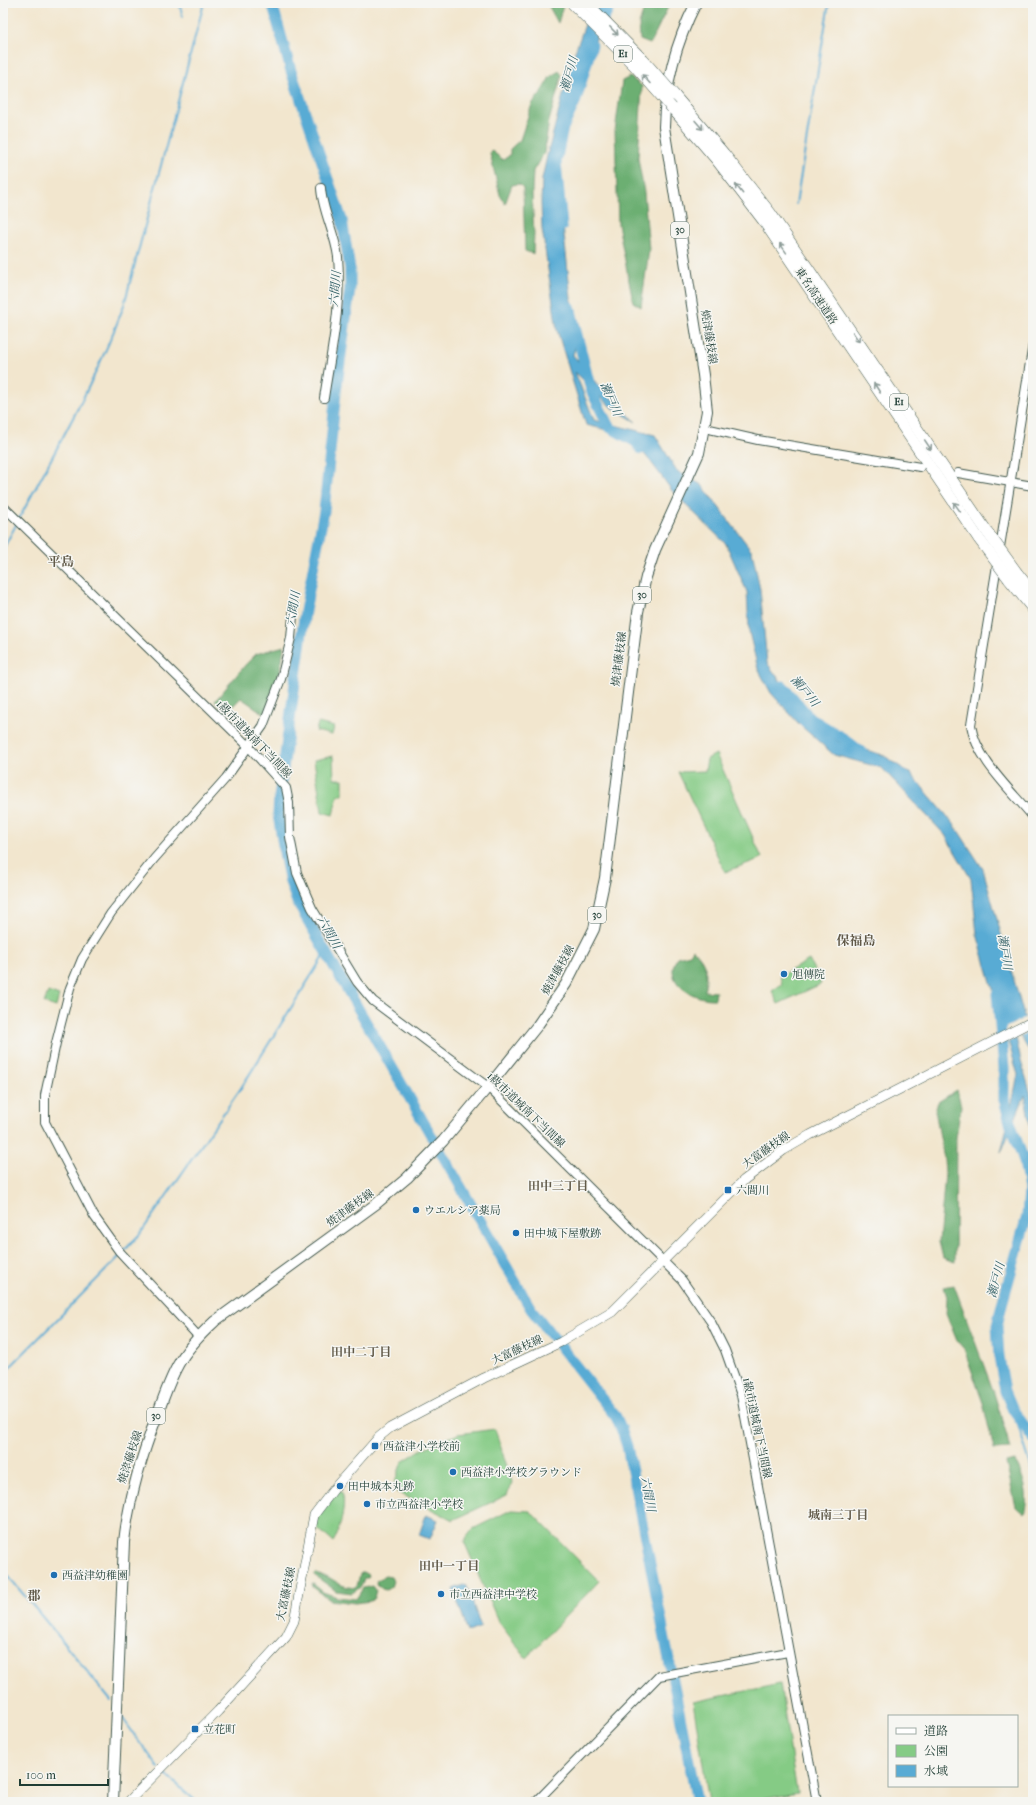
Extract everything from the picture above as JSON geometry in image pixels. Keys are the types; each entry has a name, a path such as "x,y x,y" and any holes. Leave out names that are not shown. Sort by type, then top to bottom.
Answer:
{"highway":[{"name":"東名高速道路","path":"572,3 636,67 716,159 763,220 807,273"},
{"name":"東名高速道路","path":"587,3 643,60 724,154 771,214 807,273 1033,609"},
{"name":"東名高速道路","path":"984,536 1033,593"}],"main road":[{"name":"焼津藤枝線","path":"113,1802 123,1558 128,1513 142,1457 164,1396 178,1364 198,1336 215,1321 376,1204 407,1178 443,1141 488,1087 557,999 594,929 605,878 633,641 644,584 655,550 696,461 705,428 707,411 703,375 664,127 665,109 671,72 678,45 696,3"},
{"name":"大富藤枝線","path":"128,1802 218,1711 286,1637 294,1621 314,1515 379,1437 390,1428 409,1417 557,1344 612,1312 744,1180 784,1150 810,1135 1033,1021"}],"street":[{"path":"321,188 334,233 339,276 335,320 324,398"},
{"path":"1033,344 971,725 972,735 980,752 1033,817"},
{"path":"705,428 758,440 920,467"},
{"path":"958,473 1033,486"},
{"name":"1級市道城南下当間線","path":"3,506 248,746 286,788 290,802 290,837 297,873 312,908 357,982 373,1000 488,1087 664,1261 693,1293 711,1322 736,1377 742,1402 817,1802"},
{"path":"198,1336 119,1251 94,1216 45,1122 45,1095 56,1043 76,971 111,913 154,859 226,778 263,726 281,679 290,638 294,605"},
{"path":"536,1802 659,1676 788,1652"}],"green space":[{"path":"547,3 560,3 563,6 558,23"},
{"path":"646,3 670,3 650,44 640,40 639,24"},
{"path":"559,71 562,75 549,121 544,153 533,171 533,254 525,251 523,188 519,184 512,185 505,204 500,195 490,154 491,150 503,160 510,155 510,149 520,140 532,104 550,77"},
{"path":"630,77 642,86 638,158 644,192 649,250 641,307 633,302 618,224 615,131 622,81"},
{"path":"284,646 280,673 266,715 241,698 225,714 215,701 246,664 256,654"},
{"path":"318,723 334,727 332,735 316,731"},
{"path":"716,754 762,858 725,872 678,772 705,771 707,759"},
{"path":"333,756 334,779 343,779 343,795 338,795 333,815 322,812 314,760"},
{"path":"693,949 701,959 705,968 705,991 716,992 715,999 702,998 688,992 682,988 674,976 673,967 677,957 690,954"},
{"path":"809,960 821,984 778,1004 772,991 782,984 780,976"},
{"path":"48,992 59,996 56,1007 44,1003"},
{"path":"957,1090 961,1106 956,1138 955,1262 943,1258 939,1242 945,1173 944,1159 935,1110 938,1102"},
{"path":"954,1285 994,1393 1011,1449 994,1450 983,1403 964,1349 957,1341 946,1314 947,1297 944,1287"},
{"name":"西益津小学校グラウンド","path":"495,1429 512,1482 507,1495 453,1520 395,1491 394,1484 402,1462 422,1449 458,1434"},
{"path":"1015,1461 1025,1487 1026,1507 1024,1514 1016,1507 1006,1463"},
{"path":"338,1491 341,1492 344,1502 340,1525 333,1542 314,1525 324,1507"},
{"path":"511,1510 530,1511 599,1581 526,1658 498,1621 464,1541 473,1529"},
{"path":"364,1572 369,1575 368,1578 364,1578 361,1587 352,1593 336,1591 314,1575 316,1573 328,1577 343,1585 355,1588 357,1586 360,1574"},
{"path":"385,1576 391,1577 393,1581 391,1587 386,1590 382,1589 376,1581"},
{"path":"312,1583 323,1592 337,1597 356,1599 363,1588 373,1586 376,1590 374,1598 371,1601 355,1603 330,1600 313,1587"},
{"path":"780,1684 797,1793 747,1802 709,1802 693,1702"}],"water":[{"path":"593,3 610,3 576,90 563,128 556,162 576,344 573,355 597,384 636,422 611,407 575,372 594,420 655,435 677,471 702,485 752,551 760,589 767,663 812,723 839,742 883,755 911,774 954,824 983,869 1033,1048 1033,1058 1013,1023 1021,1061 1033,1101 1033,1145 1025,1095 1001,1153 1018,1075 977,934 971,879 945,835 882,768 834,755 800,725 771,693 758,669 749,632 747,592 726,544 673,492 651,462 628,435 586,425 557,330 542,229 541,203 542,179 547,156 573,57"},
{"path":"426,1515 438,1520 430,1539 419,1535"},
{"path":"466,1584 481,1627 468,1632 453,1589"}],"pier":[{"path":"1026,1017 1030,1031 1019,1037 1017,1034 1018,1037 1007,1043 1003,1029"}],"waterway":[{"path":"179,3 183,17"},
{"path":"19,519 89,387 124,305 204,3"},
{"name":"六間川","path":"272,3 291,71 342,220 350,269 350,289 336,392 324,511 305,611 279,798 278,814 290,882 297,902 531,1309 616,1417 621,1428 627,1446 697,1802"},
{"name":"瀬戸川","path":"599,28 611,3"},
{"path":"796,204 829,3"},
{"name":"瀬戸川","path":"562,226 556,162 563,128 576,100 592,45"},
{"name":"瀬戸川","path":"570,307 591,390 609,427 636,442 641,449"},
{"path":"3,549 17,523"},
{"name":"瀬戸川","path":"783,686 810,718 846,740 865,755"},
{"path":"123,1252 140,1234 241,1088 326,952"},
{"name":"瀬戸川","path":"997,994 1004,1067 1004,1099 1010,1122 1024,1161 1029,1190 1027,1216 997,1326 999,1357 1005,1391 1013,1410 1033,1438"},
{"path":"3,1374 120,1256"},
{"path":"1013,1410 1033,1472"},
{"path":"3,1570 111,1701"},
{"path":"121,1716 158,1767"},
{"path":"164,1773 197,1802"}],"place":[{"name":"旭傳院","path":"784,974"},
{"name":"六間川","path":"728,1190"},
{"name":"ウエルシア薬局","path":"416,1210"},
{"name":"田中城下屋敷跡","path":"516,1233"},
{"name":"西益津小学校前","path":"375,1446"},
{"name":"西益津小学校グラウンド","path":"453,1472"},
{"name":"田中城本丸跡","path":"340,1486"},
{"name":"市立西益津小学校","path":"367,1504"},
{"name":"西益津幼稚園","path":"54,1575"},
{"name":"市立西益津中学校","path":"441,1594"},
{"name":"立花町","path":"195,1729"}],"district":[{"name":"平島","path":"61,561"},
{"name":"保福島","path":"856,940"},
{"name":"田中三丁目","path":"558,1186"},
{"name":"田中二丁目","path":"361,1352"},
{"name":"城南三丁目","path":"838,1515"},
{"name":"田中一丁目","path":"449,1566"},
{"name":"郡","path":"34,1595"}]}
